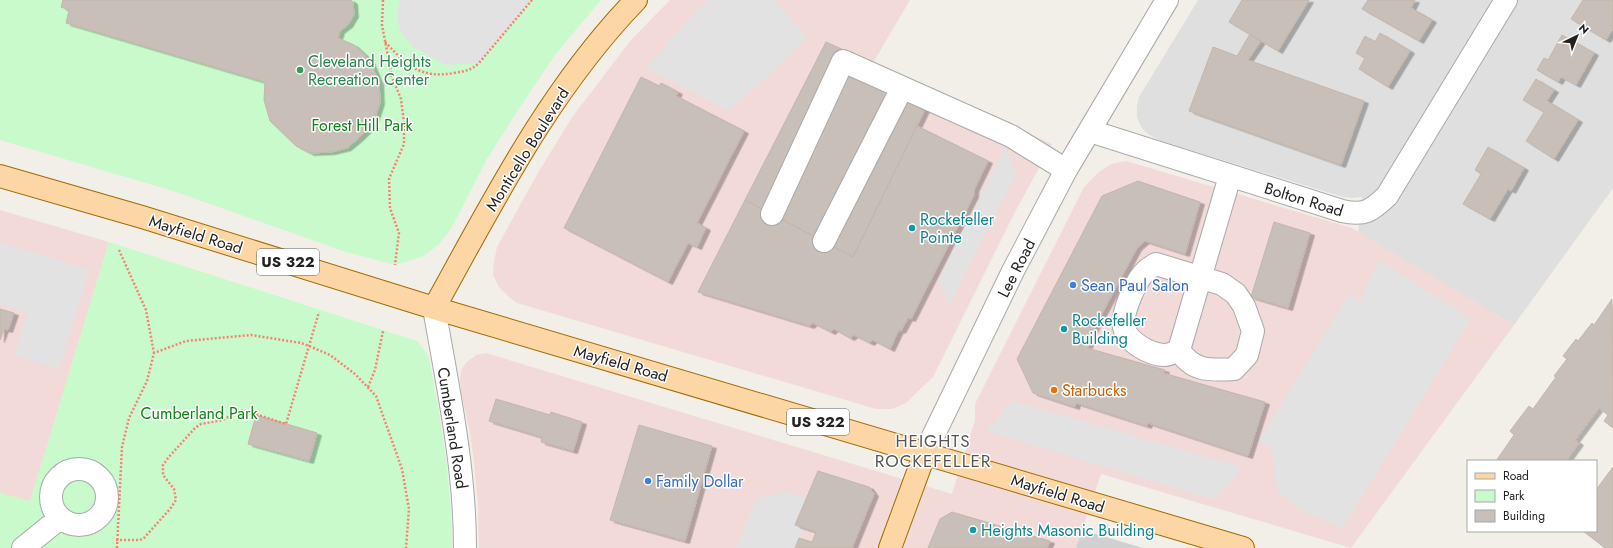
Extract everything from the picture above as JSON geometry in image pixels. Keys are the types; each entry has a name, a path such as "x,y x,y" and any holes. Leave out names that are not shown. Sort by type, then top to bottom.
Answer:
{"main road":[{"name":"Monticello Boulevard","path":"434,308 533,132 591,51 636,0"},
{"name":"Mayfield Road","path":"0,176 126,213 434,308 1243,548"},
{"name":"Lee Road","path":"890,548 925,453"}],"street":[{"name":"Lee Road","path":"925,453 1013,271 1066,170 1167,0"},
{"name":"Bolton Road","path":"1090,131 1342,211 1355,214 1372,210 1387,196 1506,0"},
{"path":"772,214 843,61 1011,136 1066,170"},
{"path":"824,241 902,88"},
{"path":"1179,350 1186,360 1208,370 1234,369 1247,355 1253,331 1244,306 1236,294 1222,284 1200,277 1156,264 1145,271 1134,289 1125,310 1124,327 1133,343 1155,354 1167,356 1179,350 1200,277 1230,176"},
{"name":"Cumberland Road","path":"434,308 457,436 464,498 465,548"},
{"path":"23,548 60,518"}],"path":[{"path":"383,0 382,25 392,77 401,99 404,123 404,144 389,180 390,208 399,233 395,265"},
{"path":"385,42 406,64 419,72 434,76 471,70 532,0"},
{"path":"117,548 116,540 122,447 129,418 147,381 154,354 146,310 119,250"},
{"path":"116,540 140,540 144,538 174,503 175,493 164,475 163,466 168,458 198,426 223,420 243,410 286,424 319,312"},
{"path":"368,387 375,370 384,331"},
{"path":"154,354 186,341 251,335 309,346 330,355 355,374 376,396 402,468 409,509 406,548"}],"shaded area":[{"path":"400,0 532,0 479,63 446,65 413,47 403,36 398,23 398,8"},
{"path":"670,0 910,0 873,63 1052,144 1015,212 933,377 906,403 892,409 876,409 517,303 499,287 493,275 497,247 539,171 573,116 631,40"},
{"path":"709,0 775,0 808,39 729,111 646,68 690,18"},
{"path":"1198,0 1613,0 1613,188 1514,325 1358,233 1362,197 1343,197 1161,141 1148,134 1141,127 1137,117 1139,97"},
{"path":"1005,147 1016,174 949,306 938,280"},
{"path":"1126,161 1352,228 1514,325 1351,548 1101,474 1076,548 479,548 478,504 474,463 470,433 461,393 460,377 462,368 468,361 476,355 486,353 952,494 975,420 975,404 1084,187 1099,172 1111,164"},
{"path":"0,210 109,242 30,502 0,493"},
{"path":"0,242 89,270 59,369 15,355 27,313 0,304"},
{"path":"1379,260 1471,319 1343,528 1306,513 1278,492 1272,451 1270,447 1259,440 1350,293 1360,300 1364,299 1363,294"},
{"path":"1013,401 1237,466 1241,470 1215,500 986,431"},
{"path":"788,492 807,499 795,525 804,528 795,548 736,548 757,498"},
{"path":"1082,530 1143,548 1076,548"}],"green space":[{"name":"Forest Hill Park","path":"0,0 601,0 555,55 522,104 487,159 451,229 439,244 424,256 395,265 346,252 173,191 0,140"},
{"name":"Cumberland Park","path":"109,242 417,341 429,358 438,405 448,476 452,524 452,548 0,548 0,493 30,501"}],"building":[{"name":"Cleveland Heights Recreation Center","path":"63,0 351,0 353,2 354,15 348,25 340,31 338,38 354,45 369,59 379,82 380,102 373,124 347,148 331,152 310,153 296,146 270,121 264,100 265,82 66,23 69,10 61,7"},
{"path":"1242,0 1309,0 1278,51 1229,22"},
{"path":"1368,0 1415,0 1411,8 1432,20 1419,41 1362,9"},
{"path":"1583,0 1613,0 1613,29 1606,40 1571,19"},
{"path":"1380,33 1410,51 1388,87 1359,69 1365,58 1356,53 1365,36 1375,42"},
{"path":"1250,34 1261,41 1248,60 1364,101 1341,165 1189,111 1213,47 1237,56"},
{"path":"1562,35 1594,53 1576,85 1561,77 1558,82 1537,70 1544,58 1548,60"},
{"path":"826,42 934,91 853,257 745,200"},
{"path":"641,77 659,86 661,83 678,92 676,96 744,131 697,223 706,228 697,247 688,243 668,282 564,228"},
{"path":"1536,79 1554,90 1547,101 1578,120 1554,159 1526,141 1544,112 1523,100"},
{"name":"Rockefeller Pointe","path":"917,126 988,161 974,190 974,195 911,319 908,318 901,331 899,330 890,349 873,340 870,343 854,335 850,338 834,329 831,332 813,323 810,326 698,292 745,200 853,257"},
{"path":"1488,147 1524,168 1511,191 1508,189 1490,219 1463,204 1481,174 1475,170"},
{"name":"Rockefeller Building","path":"1138,181 1200,202 1185,254 1145,241 1137,248 1088,340 1090,341 1087,348 1165,370 1163,373 1265,402 1248,456 1148,423 1147,426 1076,403 1075,407 1033,393 1017,359 1102,196"},
{"path":"1274,222 1310,233 1288,308 1251,297"},
{"path":"1612,299 1613,428 1604,421 1608,415 1599,408 1575,440 1579,443 1567,460 1497,460 1514,435 1510,431 1529,406 1533,409 1556,377 1554,376 1567,359 1563,356 1576,339 1578,341 1592,323 1594,325"},
{"path":"0,309 14,313 8,330 4,329 0,340"},
{"path":"496,399 550,415 551,412 582,422 573,451 541,442 542,437 489,421"},
{"path":"256,415 317,433 309,461 248,444"},
{"path":"639,425 712,446 685,541 610,520"},
{"path":"1613,467 1613,548 1605,548 1584,532 1597,532 1597,489"},
{"path":"818,471 869,487 874,494 852,548 795,548 799,538 812,542 816,532 795,525"},
{"name":"Heights Masonic Building","path":"952,512 1050,541 1047,548 928,548 940,519"}],"place":[{"name":"Cleveland Heights Recreation Center","path":"300,70"},
{"name":"Rockefeller Pointe","path":"912,228"},
{"name":"Sean Paul Salon","path":"1073,285"},
{"name":"Rockefeller Building","path":"1064,329"},
{"name":"Starbucks","path":"1054,390"},
{"name":"Family Dollar","path":"648,481"},
{"name":"Heights Masonic Building","path":"973,530"}],"district":[{"name":"HEIGHTS ROCKEFELLER","path":"933,451"}]}
